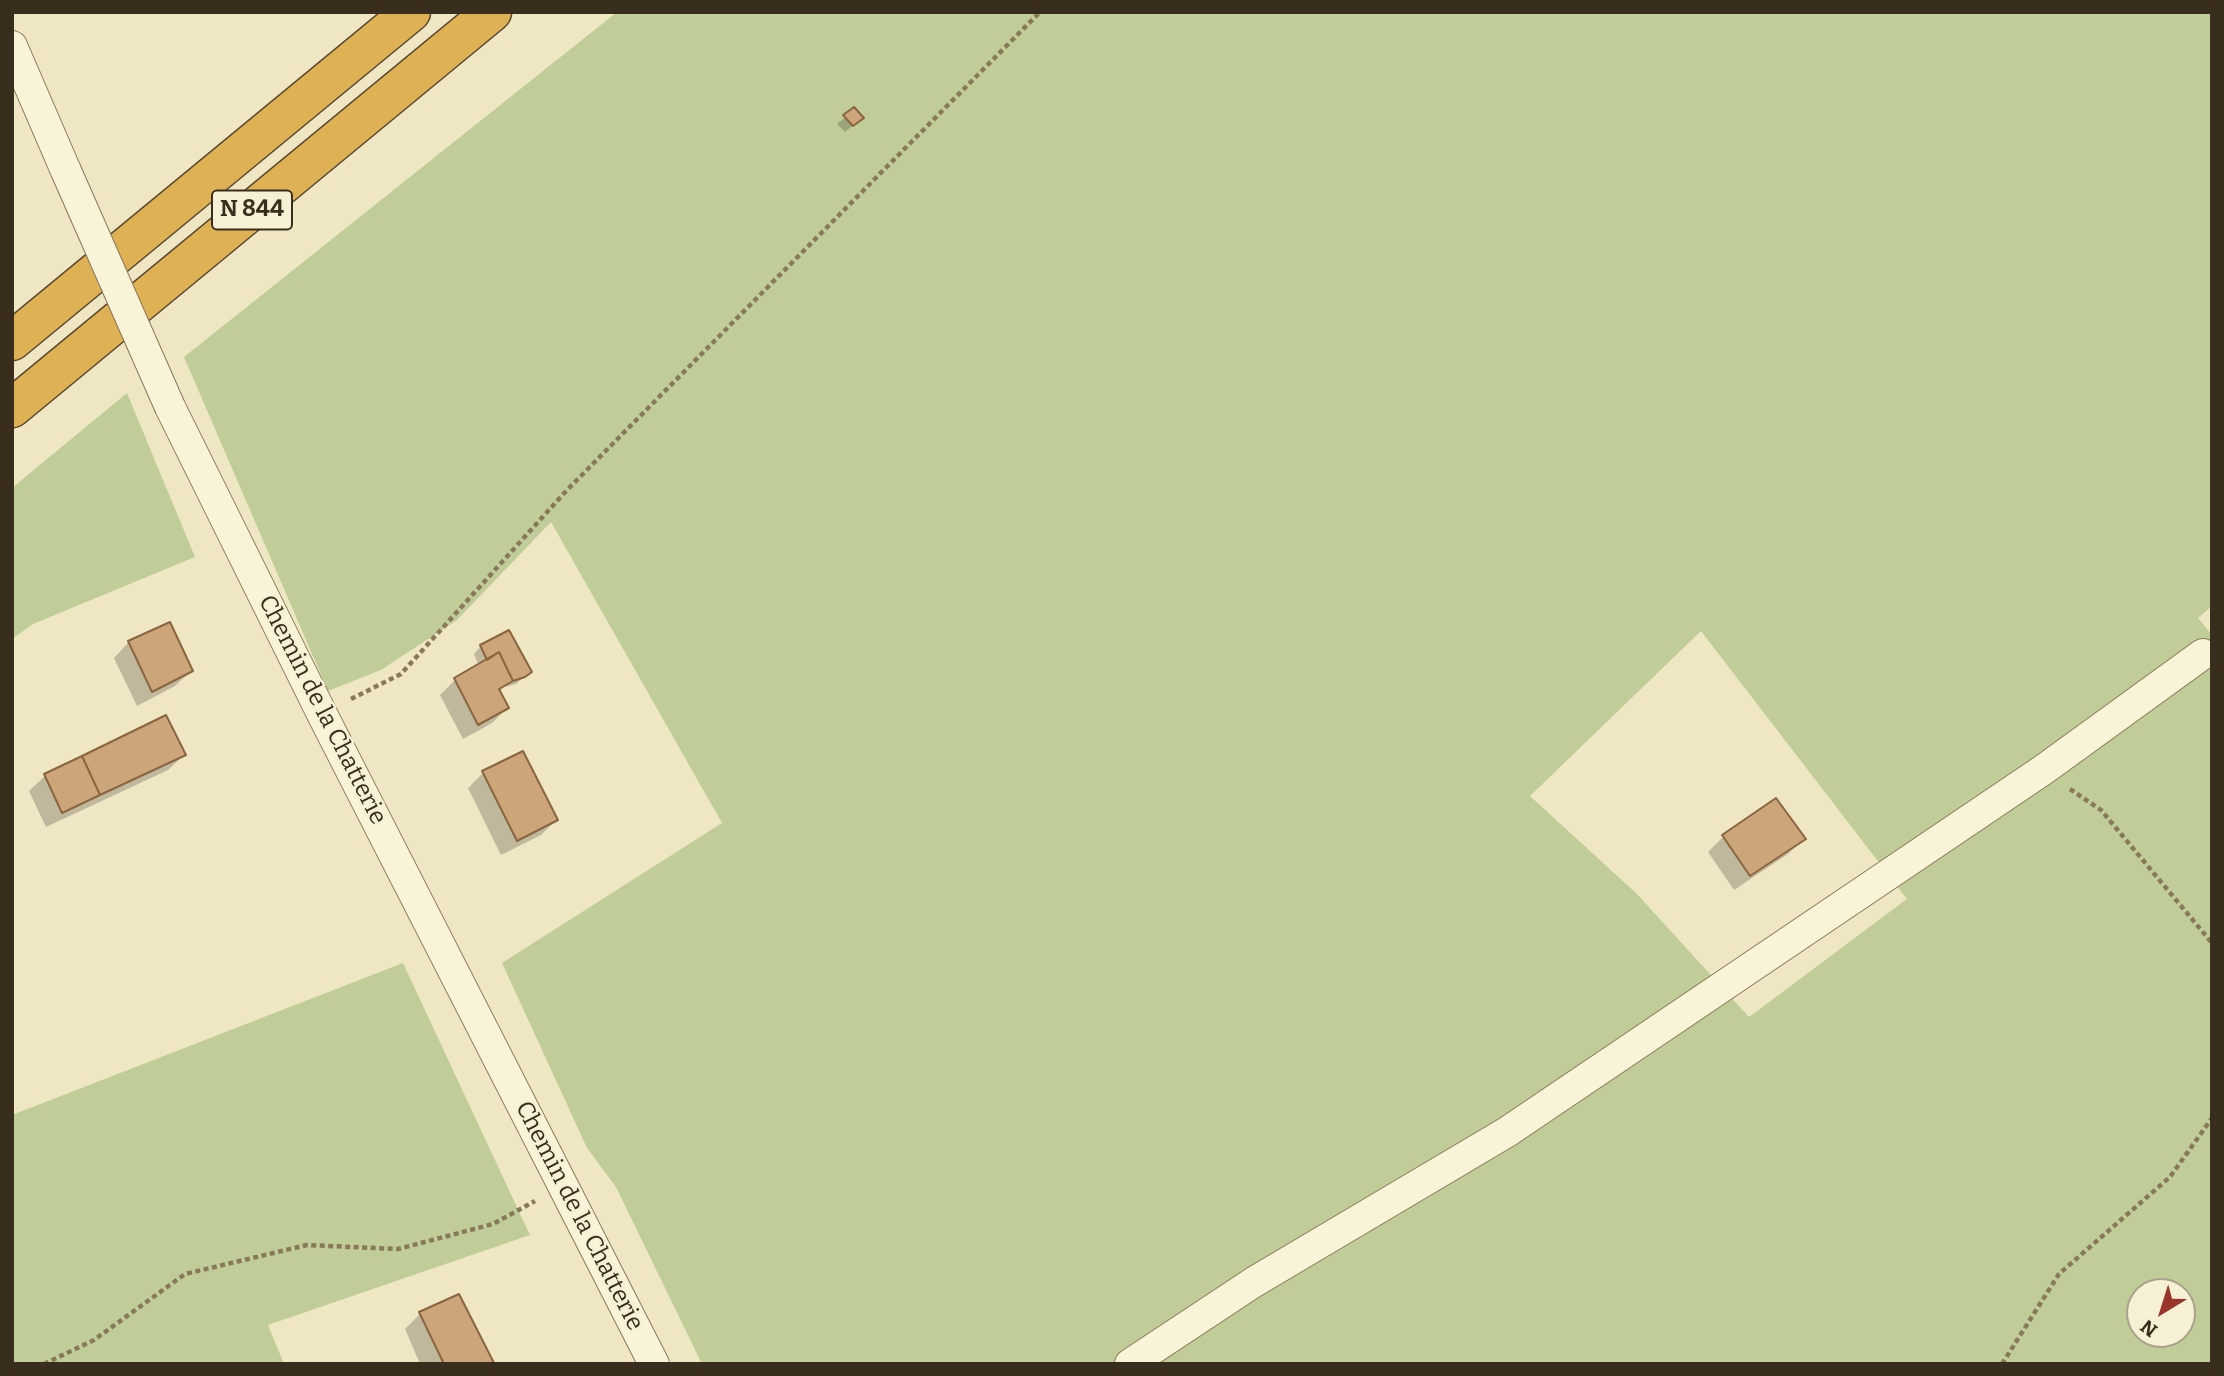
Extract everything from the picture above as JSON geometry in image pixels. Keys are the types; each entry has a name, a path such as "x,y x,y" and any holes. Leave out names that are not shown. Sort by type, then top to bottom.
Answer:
{"highway":[{"name":"N 844","path":"12,341 411,12"},
{"name":"N 844","path":"12,408 492,12"}],"street":[{"name":"Chemin de la Chatterie","path":"12,46 170,407 322,714 654,1364"},
{"path":"1130,1364 1254,1282 1507,1132 2043,770 2203,654"}],"path":[{"path":"322,714 401,674 566,490 1040,12"},
{"path":"2043,770 2101,810 2212,943"},
{"path":"2002,1364 2059,1274 2170,1177 2212,1118"},
{"path":"44,1364 93,1340 185,1274 307,1245 398,1249 493,1224 564,1186"}],"green space":[{"path":"617,12 2212,12 2212,606 2198,618 2212,635 2212,1364 702,1364 616,1187 587,1148 502,963 722,823 551,522 457,620 381,670 328,691 184,357","holes":["1701,631 1907,899 1749,1017 1637,894 1530,796"]},
{"path":"127,393 195,557 33,624 12,639 12,488"},
{"path":"403,963 530,1235 268,1325 284,1364 12,1364 12,1115"}],"building":[{"path":"854,107 864,118 853,126 843,115"},
{"path":"170,622 193,671 152,692 128,641"},
{"path":"509,630 532,672 513,681 499,652 487,660 480,645"},
{"path":"499,652 513,681 499,689 509,708 478,725 454,678"},
{"path":"166,715 186,755 100,795 82,756"},
{"path":"523,751 558,820 517,841 482,771"},
{"path":"82,756 100,795 62,813 44,774"},
{"path":"1776,798 1806,839 1750,876 1722,835"},
{"path":"459,1294 494,1363 492,1364 444,1364 419,1312"}]}
